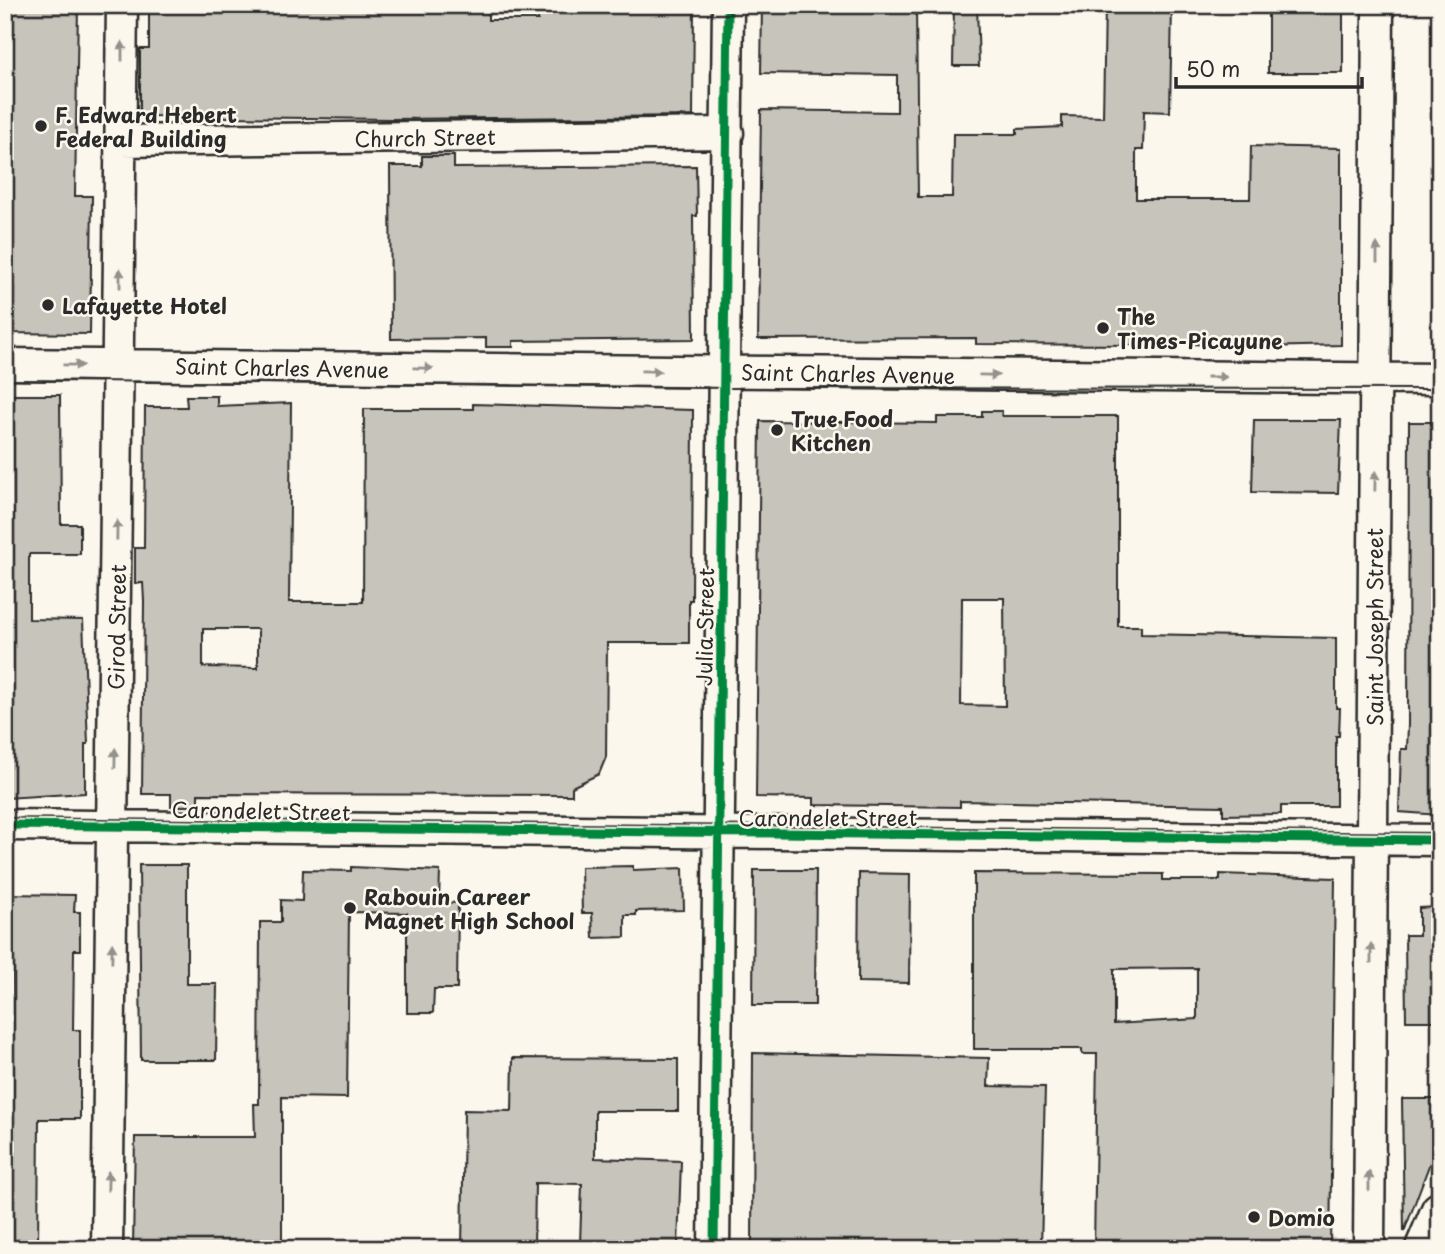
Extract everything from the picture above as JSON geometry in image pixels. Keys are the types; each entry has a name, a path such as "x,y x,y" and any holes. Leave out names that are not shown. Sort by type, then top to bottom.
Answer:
{"main road":[{"path":"1424,1249 1440,1211"}],"street":[{"name":"Girod Street","path":"107,1249 120,365 122,5"},
{"name":"Julia Street","path":"714,1249 729,133 728,5"},
{"name":"Saint Joseph Street","path":"1369,1249 1378,5"},
{"name":"Church Street","path":"121,141 729,133"},
{"name":"Saint Charles Avenue","path":"5,364 1440,379"},
{"name":"Carondelet Street","path":"5,825 1440,839"}],"building":[{"name":"F. Edward Hebert Federal Building","path":"5,5 78,5 75,196 92,196 90,334 5,333"},
{"path":"149,5 488,5 488,20 538,20 539,5 694,5 693,116 392,119 148,116 140,114 140,49 149,49"},
{"path":"762,5 916,5 918,197 952,197 953,134 1017,134 1017,129 1062,127 1062,116 1103,117 1105,5 1172,5 1170,112 1144,111 1143,150 1136,150 1136,199 1250,199 1251,146 1341,148 1341,345 1217,348 1217,345 1136,342 1136,345 976,344 976,338 758,339 761,110 897,112 897,75 761,73"},
{"path":"954,5 977,5 979,66 953,66"},
{"path":"1268,5 1343,5 1343,73 1268,73"},
{"path":"422,156 454,156 454,168 696,166 697,216 693,216 694,339 513,341 513,347 486,347 486,338 391,339 390,166 422,166"},
{"path":"5,395 60,395 61,524 80,524 80,554 29,554 29,619 83,620 88,744 85,744 85,793 6,798"},
{"path":"186,396 217,396 217,406 291,403 289,602 363,602 364,409 473,409 473,404 693,410 692,600 689,600 689,643 607,643 606,757 599,774 572,787 572,795 198,794 198,806 171,806 171,794 142,794 144,601 143,583 135,583 135,548 144,548 145,407 187,407","holes":["203,629 258,629 258,668 203,667"]},
{"path":"982,411 1002,411 1002,416 1118,416 1118,626 1141,626 1141,634 1336,638 1336,708 1340,708 1339,736 1336,736 1336,806 1281,806 1281,814 1223,815 1223,806 960,801 960,807 814,805 814,798 756,797 760,421 937,423 937,417 982,417","holes":["962,598 1004,598 1005,706 961,705"]},
{"path":"1254,420 1341,420 1338,493 1252,492"},
{"path":"1409,422 1440,422 1440,815 1399,812 1401,749 1407,749 1408,725"},
{"path":"139,865 187,865 187,984 217,984 216,1060 141,1060"},
{"path":"633,866 633,870 683,868 684,910 636,911 636,915 625,915 625,937 593,938 592,913 582,913 581,867"},
{"path":"351,867 440,871 439,902 458,903 457,989 434,989 433,1013 407,1013 407,913 349,912 347,1098 282,1097 282,1249 133,1246 135,1137 255,1137 254,1104 259,1104 260,922 281,922 281,900 302,901 303,870 351,871"},
{"path":"754,870 816,870 815,1005 753,1005"},
{"path":"859,873 910,874 909,983 858,982"},
{"path":"974,873 1163,874 1163,880 1220,880 1220,874 1335,878 1330,1249 1094,1249 1097,1054 1082,1054 1082,1049 974,1049","holes":["1197,968 1197,1019 1114,1024 1114,969"]},
{"path":"5,894 75,895 74,912 80,912 80,950 74,950 73,1030 80,1030 80,1119 39,1119 38,1249 5,1249 5,1030 11,1030 12,958 5,958"},
{"path":"1440,907 1440,1021 1406,1021 1405,935 1419,935 1419,908"},
{"path":"753,1053 989,1058 988,1086 1045,1087 1041,1249 752,1249"},
{"path":"513,1058 678,1059 678,1111 595,1111 595,1158 681,1161 678,1247 580,1244 582,1184 535,1183 534,1249 462,1249 464,1110 512,1111"},
{"path":"1402,1099 1440,1099 1440,1136 1404,1232"}],"tram line":[{"path":"5,380 725,388 1440,389"},
{"path":"5,818 1440,833"}],"cycle path":[{"path":"714,1249 728,5"},
{"path":"5,825 1440,840"}],"place":[{"name":"F. Edward Hebert Federal Building","path":"41,126"},
{"name":"Lafayette Hotel","path":"48,305"},
{"name":"The Times-Picayune","path":"1103,328"},
{"name":"True Food Kitchen","path":"777,430"},
{"name":"Rabouin Career Magnet High School","path":"350,908"},
{"name":"Domio","path":"1254,1217"}]}
